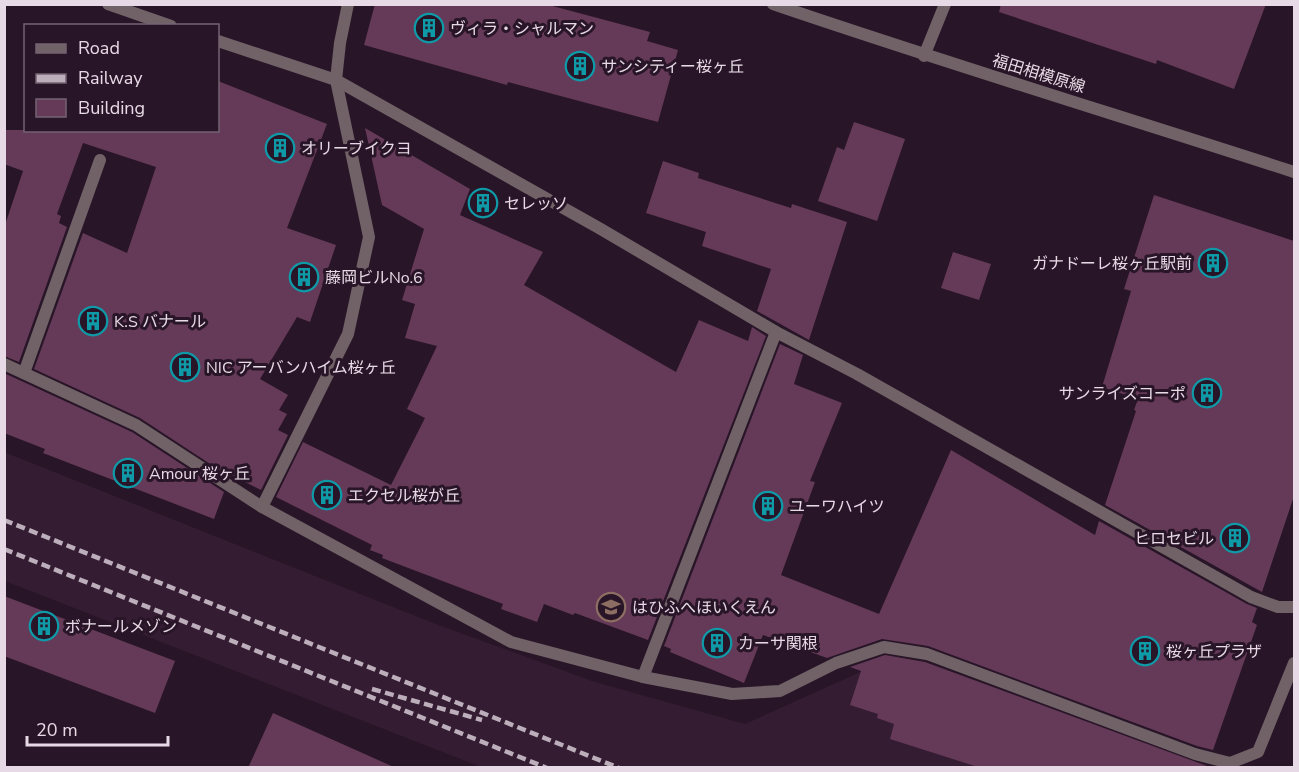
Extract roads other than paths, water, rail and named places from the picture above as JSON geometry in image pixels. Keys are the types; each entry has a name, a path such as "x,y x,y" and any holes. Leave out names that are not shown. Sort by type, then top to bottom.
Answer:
{"street":[{"path":"108,4 165,24"},
{"path":"262,507 348,334 369,237 336,80 340,43 348,4"},
{"name":"福田相模原線","path":"773,4 924,56 1011,81 1294,172"},
{"path":"924,56 945,4"},
{"path":"219,41 336,80 599,228 776,332 867,380 1251,597 1278,607 1294,607"},
{"path":"24,373 100,160"},
{"path":"643,677 776,332"},
{"path":"4,364 136,425 262,507 510,642 643,677 732,694 780,691 836,663 884,647 927,654 1195,754 1230,763 1258,752 1294,663"}],"railway":[{"path":"4,520 619,768"},
{"path":"4,549 547,768"},
{"path":"372,689 482,720"}],"place":[{"name":"ヴィラ・シャルマン","path":"429,28"},
{"name":"サンシティー桜ヶ丘","path":"580,66"},
{"name":"オリーブイクヨ","path":"280,148"},
{"name":"セレッソ","path":"483,203"},
{"name":"ガナドーレ桜ヶ丘駅前","path":"1213,263"},
{"name":"藤岡ビルNo.6","path":"304,277"},
{"name":"K.S バナール","path":"93,321"},
{"name":"NIC アーバンハイム桜ヶ丘","path":"185,367"},
{"name":"サンライズコーポ","path":"1207,393"},
{"name":"Amour 桜ヶ丘","path":"128,473"},
{"name":"エクセル桜が丘","path":"327,495"},
{"name":"ユーワハイツ","path":"768,506"},
{"name":"ヒロセビル","path":"1235,538"},
{"name":"はひふへほいくえん","path":"611,607"},
{"name":"ボナールメゾン","path":"44,626"},
{"name":"カーサ関根","path":"717,643"},
{"name":"桜ヶ丘プラザ","path":"1145,651"}]}
